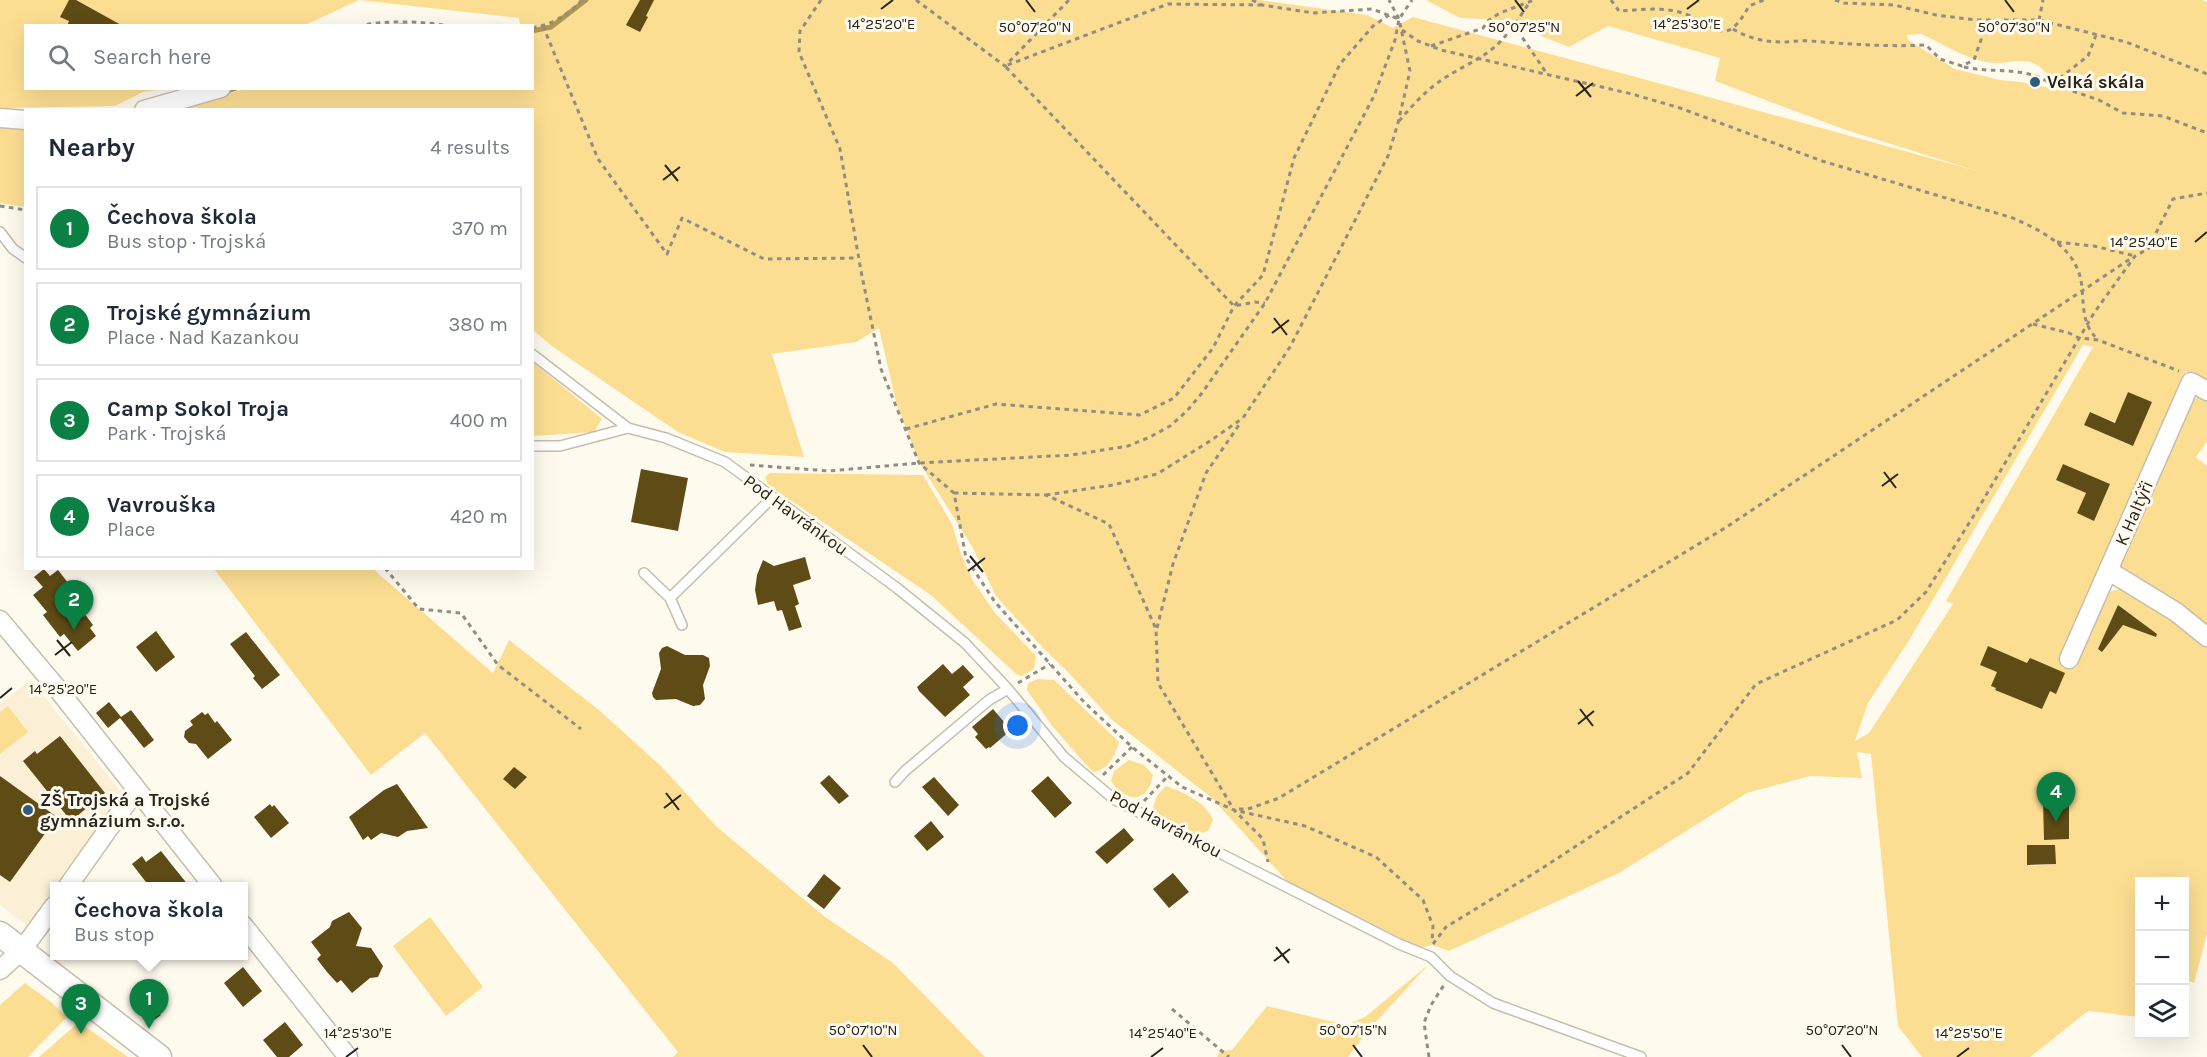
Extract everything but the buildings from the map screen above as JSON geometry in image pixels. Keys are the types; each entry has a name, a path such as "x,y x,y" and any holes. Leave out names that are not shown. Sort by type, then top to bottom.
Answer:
{"street":[{"path":"151,108 214,90"},
{"path":"0,118 24,120"},
{"name":"K Haltýři","path":"2069,659 2199,386"},
{"path":"2109,571 2176,612 2207,637"},
{"path":"0,620 57,687 210,882"},
{"path":"71,882 136,790"},
{"path":"0,970 22,950 50,912"},
{"path":"248,931 348,1057"},
{"path":"0,934 159,1057"}],"lane":[{"path":"0,232 13,249 24,257"},
{"name":"Pod Havránkou","path":"534,356 628,429 674,441 724,462 897,588 965,643 1008,689 1064,757 1115,800 1399,944 1431,957 1450,976 1493,1003 1641,1057"},
{"name":"Pod Havránkou","path":"534,446 560,447 628,429"},
{"path":"670,598 772,498"},
{"path":"644,573 670,598 682,625"},
{"path":"895,782 904,771 989,700 1008,689"}],"path":[{"path":"534,28 550,24 582,0"},
{"path":"821,0 800,31 799,52 840,149 858,258 881,369 919,463 954,493 966,558 995,602 1084,702 1132,747 1182,787 1234,810 1305,825 1376,857 1423,900 1433,926 1431,957"},
{"path":"916,0 1005,66 1234,306"},
{"path":"1005,66 1069,0"},
{"path":"1252,0 1262,5"},
{"path":"1270,879 1263,840 1234,810 1158,683 1156,630 1173,564 1206,473 1290,347 1388,156 1410,71 1399,19 1389,0"},
{"path":"1407,0 1408,5"},
{"path":"724,462 829,471 919,463 1072,455 1128,446 1170,426 1187,411 1265,303 1374,96 1395,40 1399,19 1412,0"},
{"path":"1430,46 1483,28 1489,20 1500,13 1534,0"},
{"path":"1611,0 1619,11 1662,9 1685,14 1715,30 1733,29 1748,38 1780,42 1806,40 1855,46 1926,45 1940,59 1962,66 1979,70 2029,72 2052,84 2099,100 2124,113 2163,116 2207,133"},
{"path":"1733,29 1739,24 1749,6 1764,0"},
{"path":"1834,0 1844,3 1894,5 1936,15 1988,20 2039,20 2126,42 2207,74"},
{"path":"2039,20 2043,0"},
{"path":"1398,123 1441,80 1478,59 1498,44 1529,3"},
{"path":"1005,66 1168,4 1262,5 1313,13 1372,9 1399,19"},
{"path":"905,429 996,404 1140,415 1174,398 1213,348 1234,306 1263,275 1294,158 1340,64 1373,26 1389,15"},
{"path":"1519,19 1518,31 1548,75"},
{"path":"1962,66 1974,60 1988,20"},
{"path":"368,24 438,24"},
{"path":"543,26 598,159 668,254 682,218 764,259 858,258"},
{"path":"1402,30 1430,46 1632,94 1680,108 1822,161 2013,218 2042,231 2070,255 2079,270 2084,315 2090,333 2098,340"},
{"path":"2052,84 2088,56 2096,35"},
{"path":"1234,810 1248,809 1279,798 1725,528 2148,249 2173,200 2207,194"},
{"path":"0,206 24,210"},
{"path":"2057,242 2094,246 2135,256"},
{"path":"1431,957 1432,945 1446,927 1541,869 1688,773 1756,684 1897,620 1926,592 1977,512 2087,324 2135,256"},
{"path":"1234,306 1255,302 1265,303"},
{"path":"2033,324 2054,328 2079,338 2098,340 2177,370 2199,386"},
{"path":"954,493 1046,495 1113,485 1157,474 1243,418"},
{"path":"1046,495 1109,524 1156,630"},
{"path":"387,570 420,609 461,613 498,665 581,729"},
{"path":"1008,689 1050,664"},
{"path":"1094,783 1132,747"},
{"path":"1136,811 1167,776"},
{"path":"1429,1057 1424,1023 1431,1005 1450,976"},
{"path":"1172,1009 1229,1057"}],"shaded area":[{"path":"0,0 359,0 307,24 24,24 24,90 156,90 143,92 115,106 0,107"},
{"path":"359,0 1260,0 1367,15 1393,28 1413,17 1977,171 1843,129 1715,81 1720,58 1608,26 1569,47 1501,20 1460,18 1426,0 2202,0 2207,2 2207,381 2186,371 2059,660 2076,668 2105,598 2109,592 2119,589 2158,610 2207,647 2207,934 2194,983 2189,981 2189,877 2135,877 2135,1017 2088,1011 2030,1057 1922,1057 1898,1026 1871,754 1857,752 1862,778 1810,776 1747,793 1619,873 1449,951 1432,945 1420,948 1287,881 1212,798 1111,719 996,596 973,548 919,462 896,402 879,328 856,342 772,354 804,457 725,452 678,432 553,347 534,331 534,108 173,108 242,90 534,90 534,24 520,24 519,18","holes":["1921,34 1959,53 1992,63 2027,61 2043,69 2051,79 2064,80 2078,73 2089,79 2088,89 2081,91 2054,89 2000,80 1955,69 1908,40 1907,35","2083,345 2093,347 1946,601 1953,604 1869,733 1855,741 1868,703 1908,642","2128,392 2152,402 2132,446 2084,425 2090,412 2117,423","2063,464 2110,484 2077,513 2086,493 2056,480","2118,605 2145,625 2135,629 2123,625 2117,632 2108,629 2104,637","2069,800 2069,839 2045,840","2027,845 2055,845 2055,864 2028,866"]},
{"path":"0,128 24,130 24,207 0,203"},
{"path":"534,363 602,419 594,432 534,436"},
{"path":"2207,397 2207,442 2196,457 2207,466 2207,627 2122,570 2120,560 2191,400"},
{"path":"770,473 923,475 952,524 961,554 973,581 995,613 1036,656 1034,669 1022,676 1016,674 931,595 775,490 767,483 765,477"},
{"path":"215,570 374,570 493,673 509,640 599,710 662,767 717,827 825,917 893,963 985,1057 673,1057 678,1052 425,733 371,775"},
{"path":"1038,679 1054,680 1119,742 1113,757 1104,768 1094,772 1090,769 1053,727 1027,690 1028,683"},
{"path":"31,680 121,792 60,882 50,882 50,896 29,927 0,905 0,704"},
{"path":"8,706 28,732 0,754 0,712"},
{"path":"1129,760 1144,765 1153,775 1146,791 1136,797 1123,793 1111,781 1114,771"},
{"path":"1166,786 1187,795 1205,808 1213,820 1208,831 1199,834 1188,831 1156,813 1153,809 1155,802"},
{"path":"430,917 483,987 446,1016 393,946"},
{"path":"1428,965 1367,1032 1348,1057 1217,1057 1220,1051 1232,1050 1267,1006 1346,1025 1365,1017"},
{"path":"25,983 67,1017 28,1057 0,1057 0,1005"},
{"path":"79,1022 128,1057 39,1057"}],"waterway":[{"path":"534,31 551,27 586,0"},
{"path":"223,92 230,90"}],"place":[{"name":"Velká skála","path":"2035,82"},
{"name":"Trojské gymnázium","path":"74,630"},
{"name":"ZŠ Trojská a Trojské gymnázium s.r.o.","path":"28,810"},
{"name":"Vavrouška","path":"2056,822"},
{"name":"Čechova škola","path":"149,1029"},
{"name":"Camp Sokol Troja","path":"81,1034"}]}
